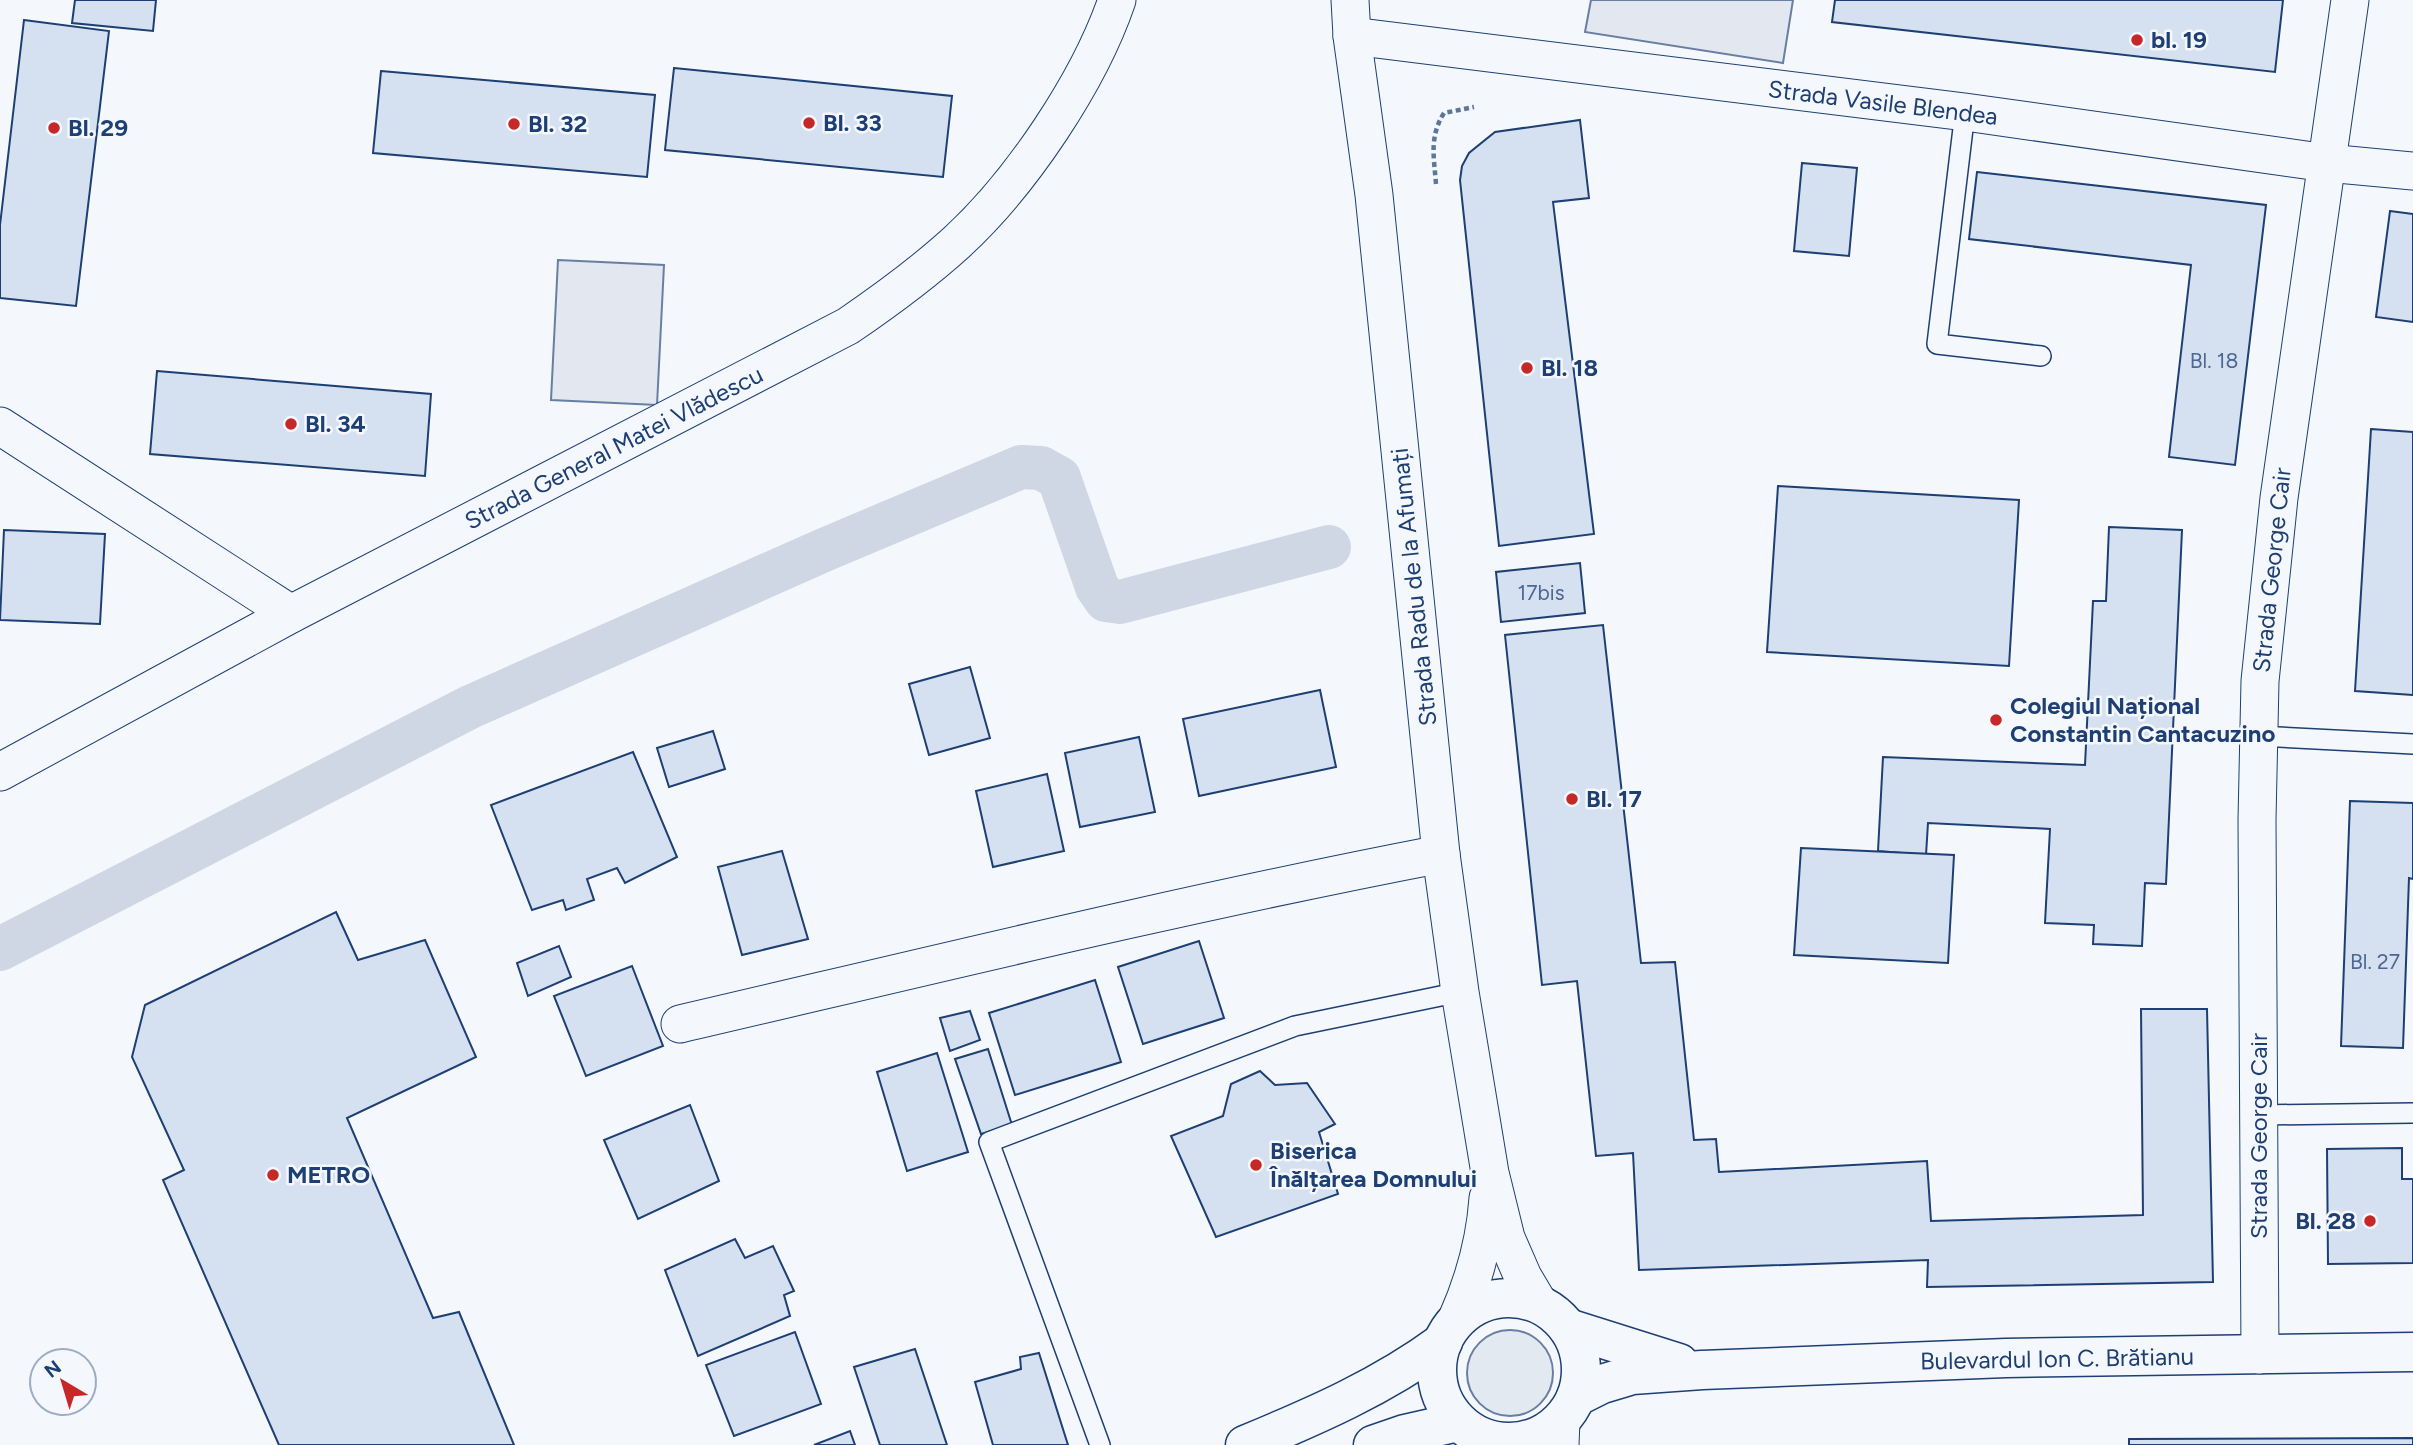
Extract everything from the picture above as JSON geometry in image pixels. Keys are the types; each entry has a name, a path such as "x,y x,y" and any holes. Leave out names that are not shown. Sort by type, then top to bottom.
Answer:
{"main road":[{"path":"1245,1445 1351,1399 1406,1369 1474,1307 1495,1299 1517,1298 1539,1304 1555,1314 1568,1328 1579,1350 1581,1374 1566,1421 1537,1436 1509,1442 1472,1433 1405,1434 1373,1445"},
{"name":"Bulevardul Ion C. Brătianu","path":"1568,1328 1702,1370"},
{"path":"1449,1331 1437,1363 1438,1384 1445,1404 1472,1433"},
{"name":"Bulevardul Ion C. Brătianu","path":"1566,1421 1602,1384 1632,1375 2006,1358 2413,1352"}],"street":[{"name":"Strada General Matei Vlădescu","path":"0,772 291,614 848,326 906,286 959,241 1044,140 1096,53 1117,0"},
{"name":"Strada Radu de la Afumați","path":"1350,0 1352,36 1374,195 1441,854 1460,992 1490,1172 1506,1238 1523,1277 1539,1304"},
{"name":"Strada George Cair","path":"2260,1355 2257,903 2260,681 2279,498 2350,0"},
{"name":"Strada Vasile Blendea","path":"1352,36 1965,112 2327,163 2413,171"},
{"path":"0,426 291,614"},
{"path":"680,1024 1066,934 1441,854"},
{"name":"Strada Radu de la Afumați","path":"1449,1331 1470,1288 1482,1250 1490,1172"}],"lane":[{"path":"1965,112 1937,344 2041,356"},
{"path":"2259,736 2413,744"},
{"path":"1100,1445 989,1142 1295,1026 1460,992"},
{"path":"2259,1115 2413,1113"}],"path":[{"path":"1436,184 1433,143 1436,126 1444,113 1474,107"}],"shaded area":[{"path":"1591,0 1793,0 1783,63 1585,32"},
{"path":"558,260 664,265 657,405 551,400"},
{"path":"1510,1330 1526,1334 1540,1343 1549,1357 1553,1373 1549,1389 1540,1403 1526,1412 1510,1416 1494,1412 1480,1403 1471,1389 1467,1373 1471,1357 1480,1343 1494,1334"}],"building":[{"path":"75,0 156,0 153,31 72,23"},
{"name":"bl. 19","path":"1835,0 2283,0 2275,72 1832,22"},
{"name":"Bl. 29","path":"24,20 109,31 76,306 0,298 0,225"},
{"name":"Bl. 33","path":"674,68 952,96 943,177 665,150"},
{"name":"Bl. 32","path":"381,71 655,95 647,177 373,153"},
{"name":"Bl. 18","path":"1580,120 1589,198 1553,202 1594,534 1499,546 1460,180 1462,166 1469,153 1495,132"},
{"path":"1802,163 1857,168 1849,256 1794,251"},
{"path":"1977,172 2266,205 2235,465 2169,457 2191,265 1969,239"},
{"path":"2390,211 2413,214 2413,322 2376,317"},
{"name":"Bl. 34","path":"157,371 431,394 425,476 150,454"},
{"path":"2371,429 2413,432 2413,695 2355,691"},
{"path":"1778,486 2019,500 2009,666 1767,652"},
{"path":"2109,527 2182,530 2166,884 2145,883 2142,946 2093,944 2094,925 2045,923 2050,829 1928,823 1926,855 1878,851 1883,757 2085,765 2093,601 2106,601"},
{"path":"4,530 105,534 100,624 0,620"},
{"path":"1580,563 1585,613 1501,622 1496,572"},
{"name":"Bl. 17","path":"1603,625 1641,963 1675,962 1694,1140 1716,1139 1719,1172 1927,1161 1931,1221 2143,1215 2141,1009 2207,1009 2213,1282 1927,1287 1928,1260 1639,1270 1633,1153 1596,1156 1577,981 1542,985 1505,635"},
{"path":"970,667 990,738 929,755 909,684"},
{"path":"1320,690 1336,767 1199,796 1183,719"},
{"path":"713,731 725,769 669,787 657,748"},
{"path":"1139,737 1155,812 1080,827 1065,753"},
{"path":"633,752 677,857 625,883 617,868 587,879 594,900 566,910 563,900 532,910 491,805"},
{"path":"1047,774 1064,851 993,867 976,791"},
{"path":"2350,801 2413,803 2413,879 2409,878 2403,1048 2341,1046"},
{"path":"1801,848 1954,855 1948,963 1794,955"},
{"path":"782,851 808,939 742,955 718,867"},
{"name":"METRO","path":"336,912 358,960 425,940 476,1057 347,1118 433,1318 459,1312 514,1445 279,1445 163,1180 184,1170 132,1057 145,1005"},
{"path":"1199,941 1224,1018 1143,1044 1118,967"},
{"path":"559,946 571,977 528,996 517,963"},
{"path":"632,966 663,1046 586,1076 554,996"},
{"path":"1095,980 1121,1062 1015,1095 989,1013"},
{"path":"970,1011 980,1040 950,1051 940,1018"},
{"path":"988,1049 1012,1125 981,1134 955,1059"},
{"path":"937,1053 968,1152 907,1171 877,1072"},
{"name":"Biserica Înălțarea Domnului","path":"1260,1071 1275,1085 1307,1083 1335,1124 1319,1132 1338,1194 1216,1237 1171,1136 1223,1116 1231,1084"},
{"path":"690,1105 719,1181 638,1219 604,1140"},
{"name":"Bl. 28","path":"2402,1148 2402,1179 2413,1179 2413,1263 2328,1264 2327,1149"},
{"path":"735,1239 745,1258 773,1246 794,1291 784,1295 790,1316 698,1356 665,1270"},
{"path":"795,1332 821,1404 734,1436 706,1365"},
{"path":"915,1349 947,1445 880,1445 854,1367"},
{"path":"1039,1353 1068,1445 993,1445 975,1382 1021,1369 1020,1357"},
{"path":"850,1431 855,1445 814,1445"},
{"path":"2413,1438 2413,1445 2129,1445 2129,1439"}],"waterway":[{"path":"0,949 470,707 824,550 1021,467 1041,468 1059,478 1097,587 1106,600 1120,602 1329,547"}],"place":[{"name":"bl. 19","path":"2137,40"},
{"name":"Bl. 33","path":"809,123"},
{"name":"Bl. 32","path":"514,124"},
{"name":"Bl. 29","path":"54,128"},
{"name":"Bl. 18","path":"1527,368"},
{"name":"Bl. 34","path":"291,424"},
{"name":"Colegiul Național Constantin Cantacuzino","path":"1996,720"},
{"name":"Bl. 17","path":"1572,799"},
{"name":"Biserica Înălțarea Domnului","path":"1256,1165"},
{"name":"METRO","path":"273,1175"},
{"name":"Bl. 28","path":"2370,1221"}]}
